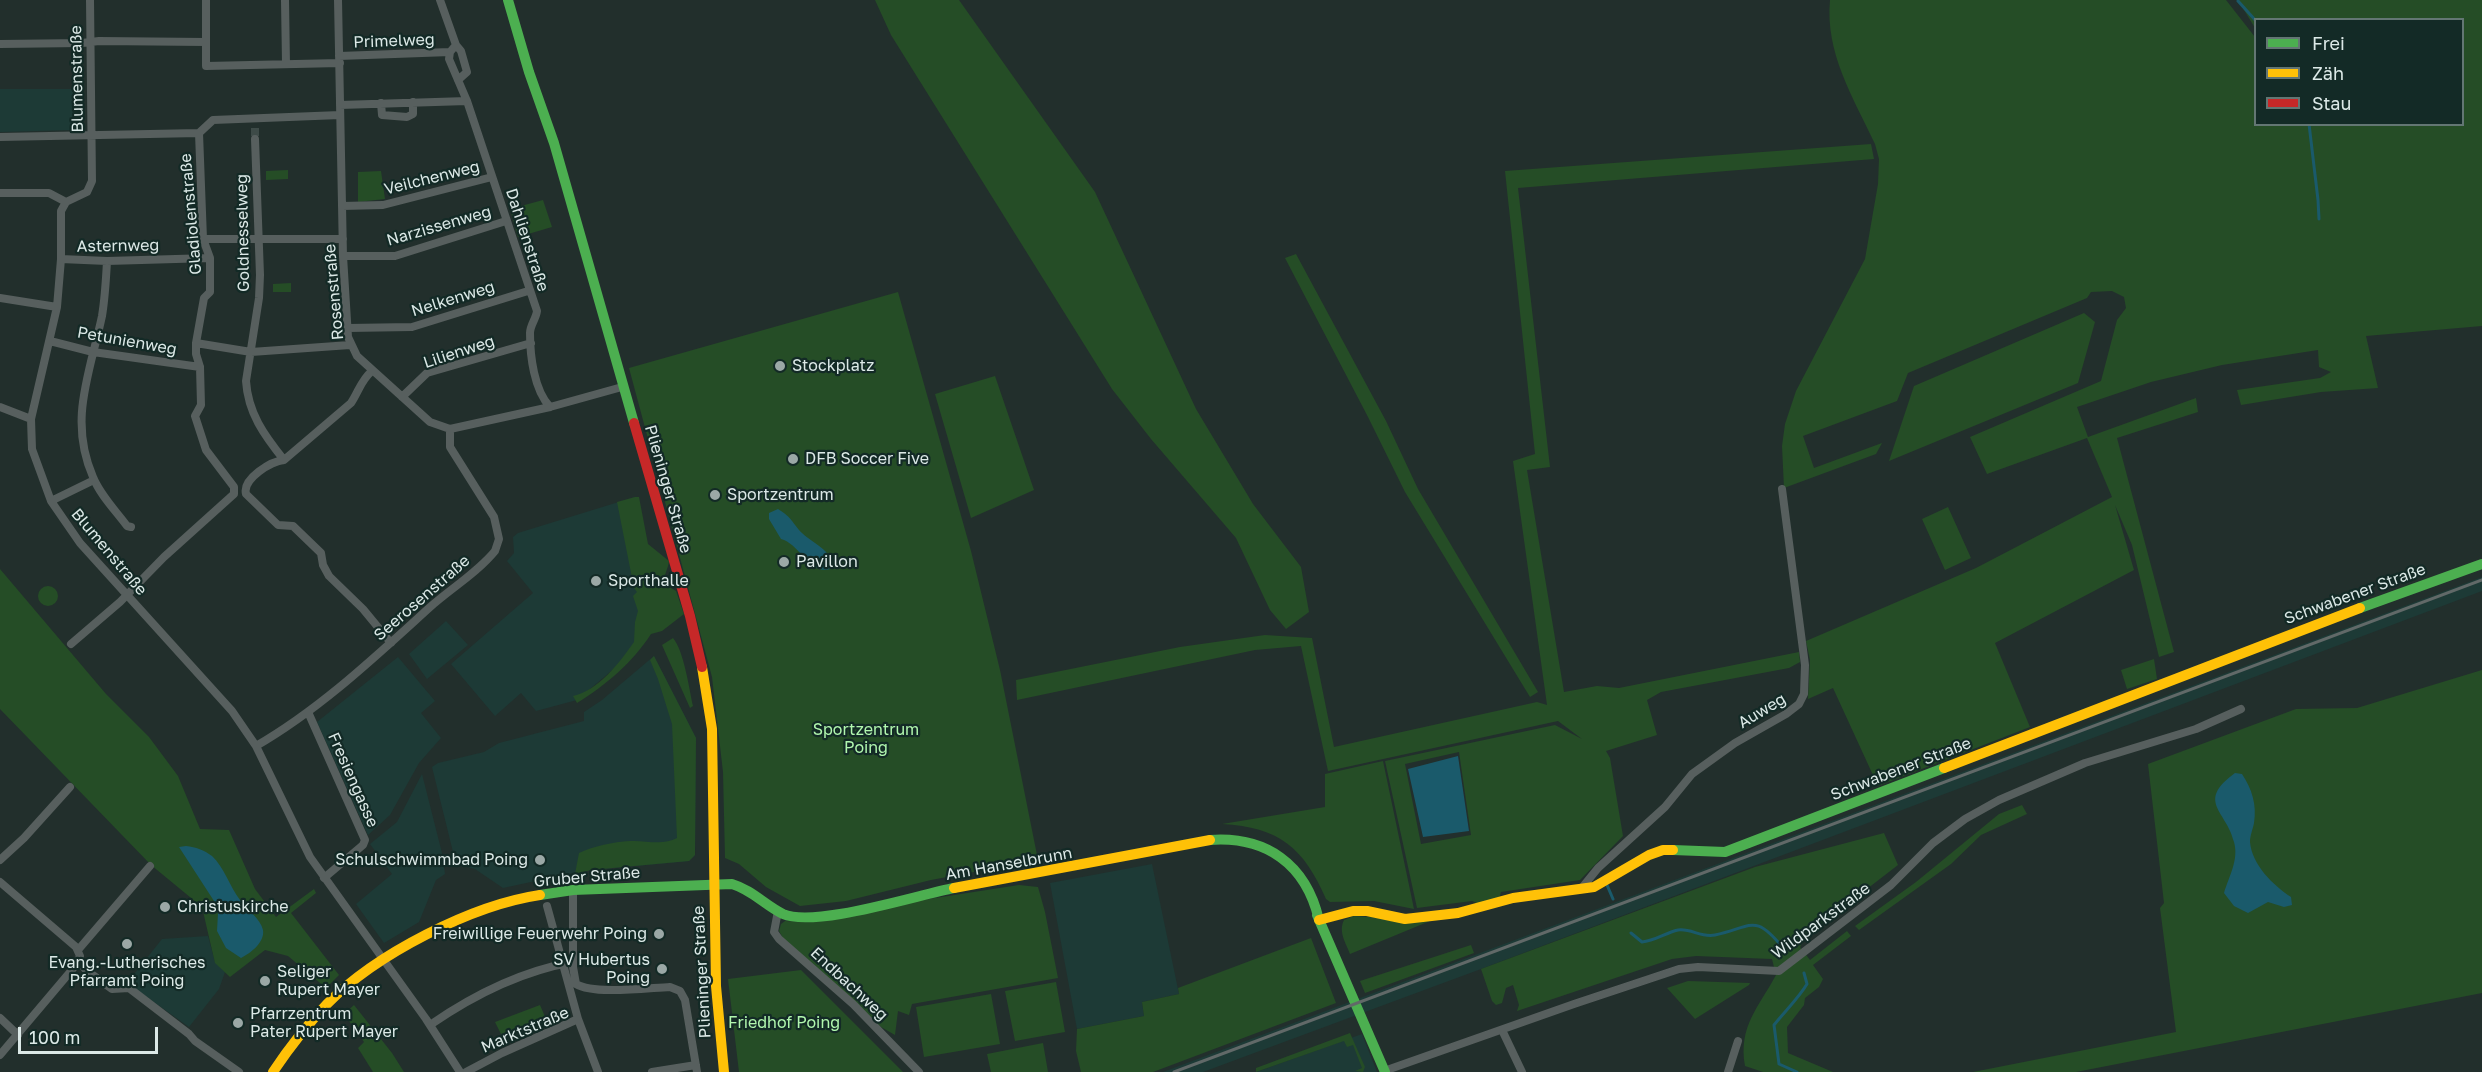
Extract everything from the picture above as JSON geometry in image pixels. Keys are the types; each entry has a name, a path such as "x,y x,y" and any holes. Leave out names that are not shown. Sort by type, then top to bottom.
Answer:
{"street":[{"name":"Blumenstraße","path":"90,0 92,181 90,188 83,195 66,202 62,207 57,307 31,418 32,449 51,501 74,535 126,595 207,681 256,746 310,857 383,961"},
{"path":"0,44 206,42 206,0"},
{"path":"285,0 286,64"},
{"name":"Rosenstraße","path":"338,0 343,256 350,345 372,371 430,422 450,429"},
{"name":"Dahlienstraße","path":"440,0 453,48 449,59 467,100 528,291 537,311 537,319 530,331 532,362 542,399 549,407"},
{"name":"Plieninger Straße","path":"508,0 529,72 554,143 622,387 690,616 703,672 710,711 713,750 714,962 717,1018 724,1072"},
{"name":"Primelweg","path":"206,42 206,66 286,64 453,48"},
{"name":"Dahlienstraße","path":"453,48 460,51 467,72 458,80"},
{"path":"340,105 467,100"},
{"path":"381,103 382,115 407,117 413,114 413,102"},
{"path":"0,137 199,133 213,120 255,124 340,115"},
{"name":"Gladiolenstraße","path":"126,595 235,492 206,450 195,416 201,405 200,367 196,354 196,343 204,298 210,292 210,258 203,239 199,133"},
{"name":"Goldnesselweg","path":"255,139 259,298 246,381 249,408 261,430 284,460"},
{"name":"Veilchenweg","path":"342,206 383,205 492,177"},
{"path":"0,193 49,193 66,202"},
{"name":"Narzissenweg","path":"343,256 395,256 506,221"},
{"path":"203,239 257,237 343,239"},
{"name":"Asternweg","path":"61,259 107,261 210,258"},
{"path":"107,261 103,307 80,423 82,446 94,480 127,526 131,528"},
{"name":"Nelkenweg","path":"348,328 412,327 528,291"},
{"path":"0,298 57,307"},
{"name":"Petunienweg","path":"50,340 93,352 200,367"},
{"path":"196,343 251,352 350,345"},
{"name":"Lilienweg","path":"402,397 427,373 531,343"},
{"path":"372,371 360,384 358,393 351,403 284,460 276,460 247,482 244,488 246,494 278,525 293,526 321,553 323,566 329,576 363,609 392,643"},
{"path":"450,429 549,407 622,387"},
{"path":"0,407 31,418"},
{"name":"Seerosenstraße","path":"256,746 308,712 392,643 429,607 495,551 499,538 494,517 450,447 450,429"},
{"path":"51,501 94,480"},
{"name":"Auweg","path":"1581,889 1598,868 1665,807 1692,774 1735,743 1799,704 1804,694 1805,665 1782,489"},
{"name":"Schwabener Straße","path":"1319,921 1353,911 1367,911 1405,919 1422,919 1477,909 1513,898 1581,889 1600,884 1649,855 1664,850 1725,852 2375,602 2482,564"},
{"path":"72,644 126,595"},
{"name":"Wildparkstraße","path":"1384,1072 1679,969 1698,967 1779,971 1891,885 1933,843 1965,819 1999,800 2085,763 2196,729 2241,709"},
{"name":"Fresiengasse","path":"308,712 365,840 363,845 324,878"},
{"path":"0,860 24,838 70,787"},
{"name":"Am Hanselbrunn","path":"714,884 739,885 778,910 806,918 842,913 929,893 1224,838 1247,840 1267,847 1287,862 1314,899 1319,921 1384,1072"},
{"path":"78,950 150,866"},
{"path":"0,882 78,950 79,961 86,970 112,989 129,988 195,1041 239,1072"},
{"name":"Gruber Straße","path":"273,1072 289,1048 328,1003 383,961 430,932 519,898 573,890 714,884"},
{"path":"573,890 573,962 576,984 583,988 670,987 680,990 685,1000 697,1069 652,1072"},
{"path":"547,906 578,1019"},
{"name":"Endbachweg","path":"778,910 774,932 779,939 853,1004 919,1072"},
{"path":"0,1055 79,961"},
{"path":"383,961 430,1025 460,1072"},
{"path":"430,1025 469,999 540,970 573,962"},
{"path":"0,1018 18,1035"},
{"name":"Marktstraße","path":"466,1072 578,1019 598,1072"},
{"path":"1502,1030 1522,1072"},
{"path":"1728,1072 1738,1041"}],"shaded area":[{"path":"0,89 76,89 75,130 0,132"},
{"path":"635,497 643,536 636,650 577,700 536,711 521,693 495,716 451,664 533,593 507,561 514,553 513,537 518,533"},
{"path":"2482,577 2482,591 1481,969 1203,1072 1163,1072"},
{"path":"446,621 468,645 427,679 409,654"},
{"path":"654,656 696,738 695,855 689,861 582,871 503,888 475,869 456,864 432,767 438,763 484,752 499,743 584,721 584,712 602,700"},
{"path":"398,657 435,701 421,713 441,738 419,763 390,815 368,835 317,722"},
{"path":"422,774 445,874 436,880 419,922 384,943 356,904 392,874 370,844 397,822"},
{"path":"1152,864 1179,994 1142,1002 1144,1016 1077,1029 1050,883"},
{"path":"208,936 215,962 225,972 219,989 189,1027 127,983 162,939"},
{"path":"1362,1034 1377,1072 1256,1072"}],"green space":[{"path":"875,0 959,0 1095,192 1196,409 1253,504 1301,567 1309,612 1286,629 1270,610 1236,538 1151,439 1112,389 891,35"},
{"path":"1830,0 2226,0 2254,36 2254,126 2464,126 2464,18 2254,18 2254,26 2238,0 2482,0 2482,326 2366,336 2378,388 2321,392 2241,405 2237,390 2320,378 2331,372 2319,367 2318,350 2222,365 2151,382 2077,407 2088,437 2196,398 2198,412 2117,438 2174,652 2159,657 2132,545 2115,505 2134,570 1995,643 2030,727 1878,786 1833,688 1808,699 1810,660 1806,641 1976,568 2112,497 2087,438 1987,474 1970,437 2101,381 2117,320 2126,308 2124,297 2112,291 2091,292 2087,298 1908,373 1897,401 1803,436 1814,468 1882,443 1876,454 1784,488 1782,446 1785,424 1796,391 1865,259 1878,184 1879,159 1875,144 1842,74 1832,38"},
{"path":"1871,144 1874,159 1518,188 1550,467 1527,470 1564,692 1597,686 1619,688 1799,652 1800,662 1789,668 1661,692 1647,700 1657,735 1606,751 1610,758 1623,836 1580,880 1501,892 1499,899 1479,904 1472,901 1417,908 1385,761 1555,725 1582,739 1558,721 1328,771 1301,646 1255,650 1017,700 1016,680 1180,647 1265,635 1312,638 1334,747 1537,702 1547,705 1513,461 1535,454 1505,171","holes":["1459,752 1471,835 1421,844 1405,764"]},
{"path":"288,170 288,179 266,180 266,171"},
{"path":"381,171 385,199 358,202 358,172"},
{"path":"543,200 552,227 518,237 510,209"},
{"path":"1296,254 1386,421 1418,489 1538,692 1530,697 1405,492 1285,258"},
{"path":"291,283 291,292 273,292 273,284"},
{"name":"Sportzentrum Poing","path":"898,292 971,551 1000,670 1038,860 931,880 846,901 800,906 766,887 739,864 725,858 723,772 712,677 629,368"},
{"path":"2084,313 2095,322 2078,383 1889,461 1914,386"},
{"path":"995,376 1034,490 971,518 935,394"},
{"path":"639,497 648,544 669,561 664,584 676,591 684,614 662,631 651,634 618,673 577,703 573,696 600,682 634,642 638,611 633,596 637,592 634,588 617,502"},
{"path":"1948,507 1971,558 1945,570 1922,519"},
{"path":"0,569 106,694 149,737 178,776 200,829 229,830 255,889 276,917 314,889 316,893 291,913 339,975 326,988 288,956 265,950 230,977 215,963 202,907 151,865 0,709"},
{"path":"48,586 55,589 58,596 55,603 48,606 41,603 38,596 41,589"},
{"path":"673,638 686,670 693,706 690,708 662,645"},
{"path":"654,656 696,738 695,855 689,861 591,870 575,874 579,853 591,848 624,842 660,842 677,838 672,724 650,660"},
{"path":"2154,659 2157,679 2127,689 2121,670"},
{"path":"2482,670 2482,993 2076,1072 1973,1072 2176,1032 2160,908 2164,903 2148,764 2296,709 2357,708"},
{"path":"1383,761 1414,909 1374,901 1330,902 1326,899 1308,866 1287,844 1259,830 1222,824 1325,807 1325,774"},
{"path":"2022,805 2027,814 1981,835 1951,864 1859,930 1855,926 1916,882 1999,814"},
{"path":"1884,833 1898,865 1806,936 1800,947 1810,960 1847,931 1851,936 1813,965 1823,979 1819,987 1805,998 1804,1005 1787,1027 1788,1053 1833,1072 1763,1072 1745,1066 1744,1039 1747,1028 1776,975 1772,959 1696,956 1672,959 1517,1011 1519,1005 1513,985 1506,988 1502,1003 1496,1005 1492,1001 1481,969 1755,867"},
{"path":"1019,885 1038,887 1058,978 912,1004 909,1015 898,1011 895,1035 881,1027 783,938 779,931 781,924 785,921 806,922 853,915 922,900"},
{"path":"1354,916 1430,921 1350,954 1343,937 1342,924 1344,920"},
{"path":"1311,938 1336,1003 1153,1072 1081,1072 1076,1051 1077,1029 1144,1016 1142,1002 1179,994 1178,988"},
{"path":"1471,945 1474,953 1365,993 1360,981"},
{"name":"Friedhof Poing","path":"801,970 903,1072 739,1072 728,979"},
{"path":"1688,981 1750,983 1695,1019 1667,988"},
{"path":"1056,982 1065,1032 1015,1041 1005,991"},
{"path":"991,994 1000,1044 924,1057 916,1007"},
{"path":"354,1005 404,1072 373,1072 358,1048 364,1042 344,1014"},
{"path":"540,1005 546,1019 502,1036 495,1022"},
{"path":"1350,1033 1365,1067 1363,1072 1355,1071 1362,1068 1353,1045 1347,1047 1344,1041 1256,1072 1256,1068"},
{"path":"1043,1043 1048,1072 991,1072 987,1054"}],"water":[{"path":"778,509 790,518 802,533 826,551 834,567 826,570 819,569 788,542 781,539 769,519 769,513"},
{"path":"1458,756 1469,831 1423,837 1408,769"},
{"path":"2235,773 2242,774 2253,797 2255,816 2250,842 2255,859 2264,874 2291,897 2292,905 2284,907 2268,902 2248,913 2234,906 2224,893 2233,868 2235,849 2230,831 2215,799 2223,783"},
{"path":"179,847 200,849 212,856 240,900 262,926 263,934 260,943 241,958 226,948 217,931 218,913 214,901"}],"waterway":[{"path":"2238,1 2254,19"},
{"path":"2309,126 2319,219"},
{"path":"1607,885 1613,899"},
{"path":"1631,933 1642,942 1678,930 1710,936 1752,925 1766,930 1784,949"},
{"path":"1797,1072 1779,1064 1774,1025 1807,984 1804,973"}],"tunnel":[{"path":"255,128 255,139"}],"railway":[{"path":"1174,1072 2482,580"}],"traffic: fast":[{"path":"508,0 529,72 554,143 634,423"},
{"path":"2360,608 2482,564"},
{"path":"1673,850 1725,852 1944,768"},
{"path":"1210,840 1249,843 1281,858 1294,869 1304,883 1313,900 1319,920"},
{"path":"540,895 573,890 732,884 746,890 783,914 818,917 867,909 954,888"},
{"path":"1317,915 1385,1072"}],"traffic: slow":[{"path":"1944,768 2360,608"},
{"path":"702,667 712,729 716,986 724,1072"},
{"path":"954,888 1210,840"},
{"path":"1319,920 1353,911 1367,911 1405,919 1458,913 1513,898 1594,887 1649,855 1663,850 1673,850"},
{"path":"273,1072 312,1020 347,985 371,967 398,950 456,921 485,909 540,895"}],"traffic: jam":[{"path":"634,423 690,616 702,667"}],"place":[{"name":"Stockplatz","path":"780,366"},
{"name":"DFB Soccer Five","path":"793,459"},
{"name":"Sportzentrum","path":"715,495"},
{"name":"Pavillon","path":"784,562"},
{"name":"Sporthalle","path":"596,581"},
{"name":"Schulschwimmbad Poing","path":"540,860"},
{"name":"Christuskirche","path":"165,907"},
{"name":"Freiwillige Feuerwehr Poing","path":"659,934"},
{"name":"Evang.-Lutherisches Pfarramt Poing","path":"127,944"},
{"name":"SV Hubertus Poing","path":"662,969"},
{"name":"Seliger Rupert Mayer","path":"265,981"},
{"name":"Pfarrzentrum Pater Rupert Mayer","path":"238,1023"}]}
